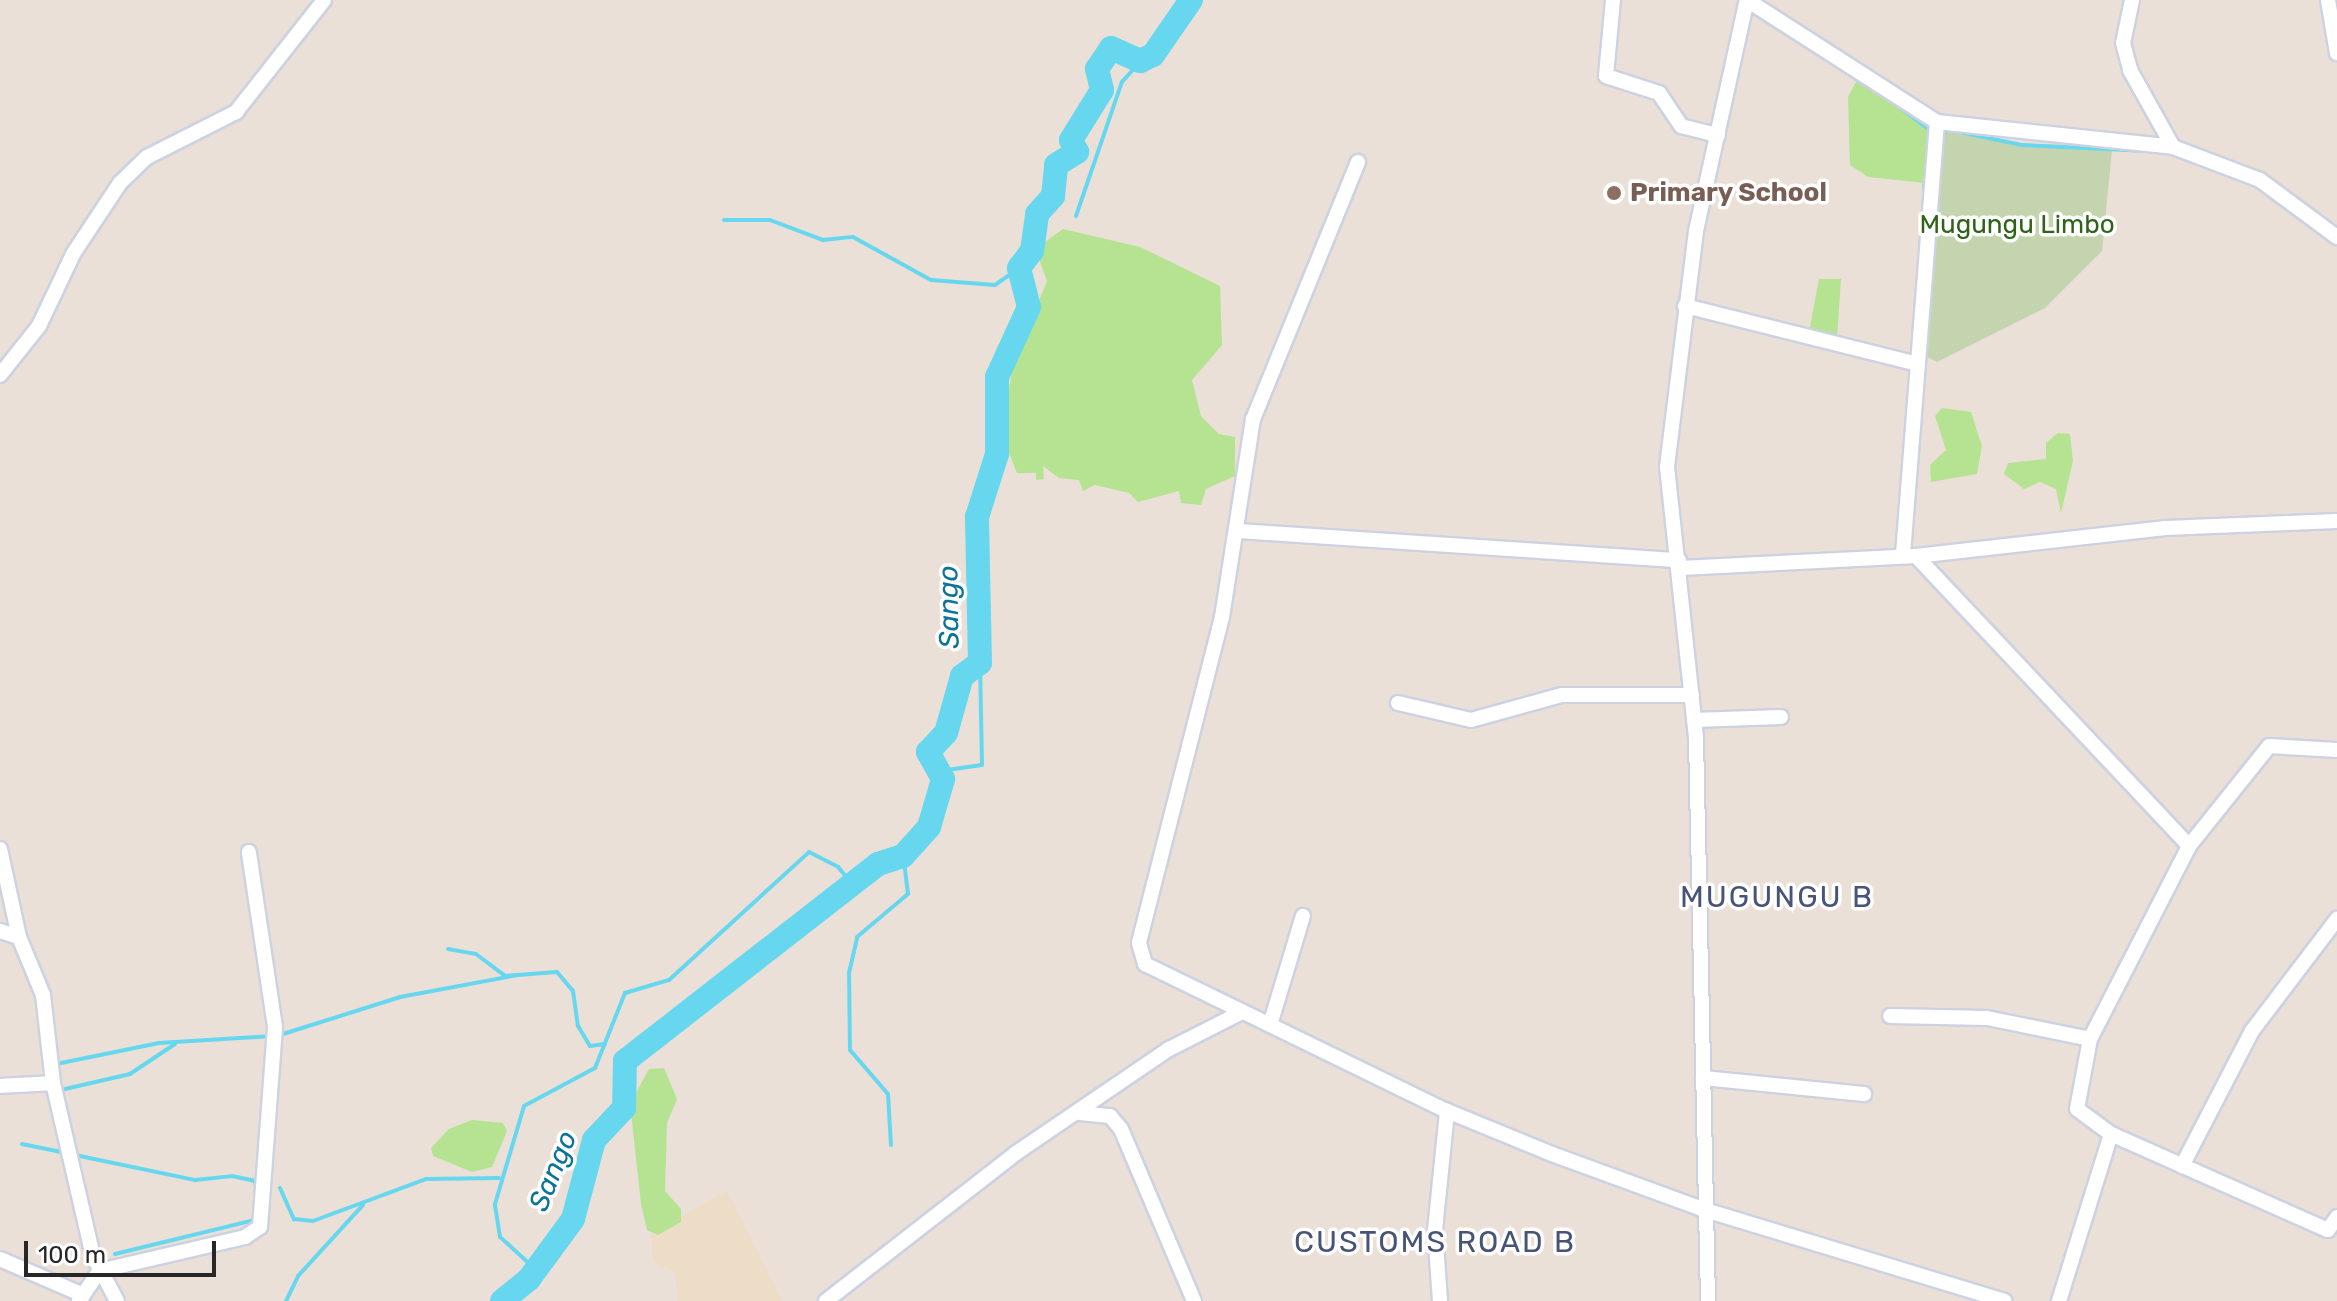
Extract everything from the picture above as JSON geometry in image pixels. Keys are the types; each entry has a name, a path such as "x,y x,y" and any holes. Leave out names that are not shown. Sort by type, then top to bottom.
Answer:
{"street":[{"path":"0,375 39,326 73,254 120,183 147,157 236,112 324,0"},
{"path":"1613,0 1606,76 1659,93 1681,126 1718,135"},
{"path":"1708,1301 1702,1209 1703,1078 1694,720 1680,564 1667,467 1685,306 1747,0 1937,122 2173,147 2260,180 2337,237"},
{"path":"2132,0 2123,43 2130,70 2173,147"},
{"path":"2328,0 2337,53"},
{"path":"1937,122 1917,364 1910,555 2189,846"},
{"path":"1358,162 1253,419 1238,531 1139,943 1145,964 1447,1111 1702,1209 2004,1301"},
{"path":"1685,306 1917,364"},
{"path":"1238,531 1680,564 1910,555 2165,528 2337,521"},
{"path":"1398,703 1471,720 1562,695 1692,695"},
{"path":"1694,720 1781,717"},
{"path":"2334,1228 2111,1134 2077,1109 2090,1039 2189,846 2269,746 2337,750"},
{"path":"0,849 19,937 43,995 53,1083 99,1271 117,1301"},
{"path":"0,1259 81,1298 99,1271 245,1237 260,1227 275,1027 249,852"},
{"path":"1270,1025 1303,916"},
{"path":"2182,1166 2252,1031 2337,919"},
{"path":"0,931 19,937"},
{"path":"826,1301 1169,1049 1242,1012"},
{"path":"1890,1016 1987,1018 2090,1039"},
{"path":"1703,1078 1864,1094"},
{"path":"0,1086 53,1083"},
{"path":"1440,1301 1435,1241 1447,1111"},
{"path":"1080,1113 1110,1116 1121,1129 1194,1301"},
{"path":"2059,1301 2111,1134"}],"shaded area":[{"path":"727,1191 782,1301 678,1301 675,1272 653,1261 651,1233"}],"green space":[{"path":"1858,78 1928,126 1925,183 1868,177 1850,165 1848,97"},
{"name":"Mugungu Limbo","path":"1950,130 2021,146 2112,150 2102,251 2045,308 1937,362 1927,357 1927,330 1943,133"},
{"path":"1063,229 1140,247 1220,286 1222,345 1192,380 1201,416 1219,434 1235,437 1235,476 1206,489 1201,505 1181,503 1179,491 1138,502 1129,493 1095,485 1083,491 1079,480 1059,478 1043,466 1044,479 1036,480 1036,473 1017,473 1007,448 999,450 1013,365 1047,281 1039,259 1045,242"},
{"path":"1819,279 1841,279 1837,339 1809,332"},
{"path":"1942,408 1971,412 1982,446 1977,474 1931,482 1930,465 1946,450 1935,416"},
{"path":"2058,433 2070,434 2073,461 2061,513 2056,489 2040,482 2024,489 2004,474 2008,463 2046,459 2046,443"},
{"path":"664,1068 677,1099 667,1123 665,1191 681,1209 681,1222 658,1235 647,1230 641,1204 630,1104 649,1069"},
{"path":"472,1120 503,1123 507,1131 492,1167 472,1172 433,1156 431,1148 449,1129"}],"waterway":[{"name":"Sango","path":"502,1301 529,1279 573,1219 594,1140 624,1108 625,1061 878,864 903,856 929,827 943,779 928,752 946,733 962,676 980,663 977,517 997,454 997,377 1029,307 1019,268 1032,251 1037,214 1053,196 1056,165 1077,152 1071,140 1102,90 1097,69 1111,48 1140,61 1153,55 1191,0"},
{"path":"1076,216 1122,82 1143,59"},
{"path":"1724,136 1733,95"},
{"path":"1894,103 1931,131"},
{"path":"1938,194 1943,133 1950,130 2022,145 2148,151"},
{"path":"1924,189 1926,172"},
{"path":"724,220 770,220 823,240 853,237 931,280 995,285 1019,268"},
{"path":"940,771 982,765 980,663"},
{"path":"532,1266 500,1237 495,1204 524,1106 595,1068 625,993 669,980 809,852 838,867 853,885"},
{"path":"891,1145 888,1094 850,1050 849,973 857,937 908,894 903,856"},
{"path":"448,949 476,954 505,976 557,972 573,991 578,1026 590,1046 605,1044"},
{"path":"283,1034 400,997 517,975"},
{"path":"61,1063 159,1043 272,1036"},
{"path":"65,1089 130,1074 175,1044"},
{"path":"22,1144 66,1153"},
{"path":"75,1155 195,1180 232,1176 255,1181 257,1192"},
{"path":"280,1188 294,1219 313,1221 426,1179 499,1178"},
{"path":"286,1301 298,1276 363,1205"},
{"path":"115,1254 254,1220"}],"place":[{"name":"Primary School","path":"1614,193"}],"district":[{"name":"MUGUNGU B","path":"1777,897"},
{"name":"CUSTOMS ROAD B","path":"1435,1242"}]}
